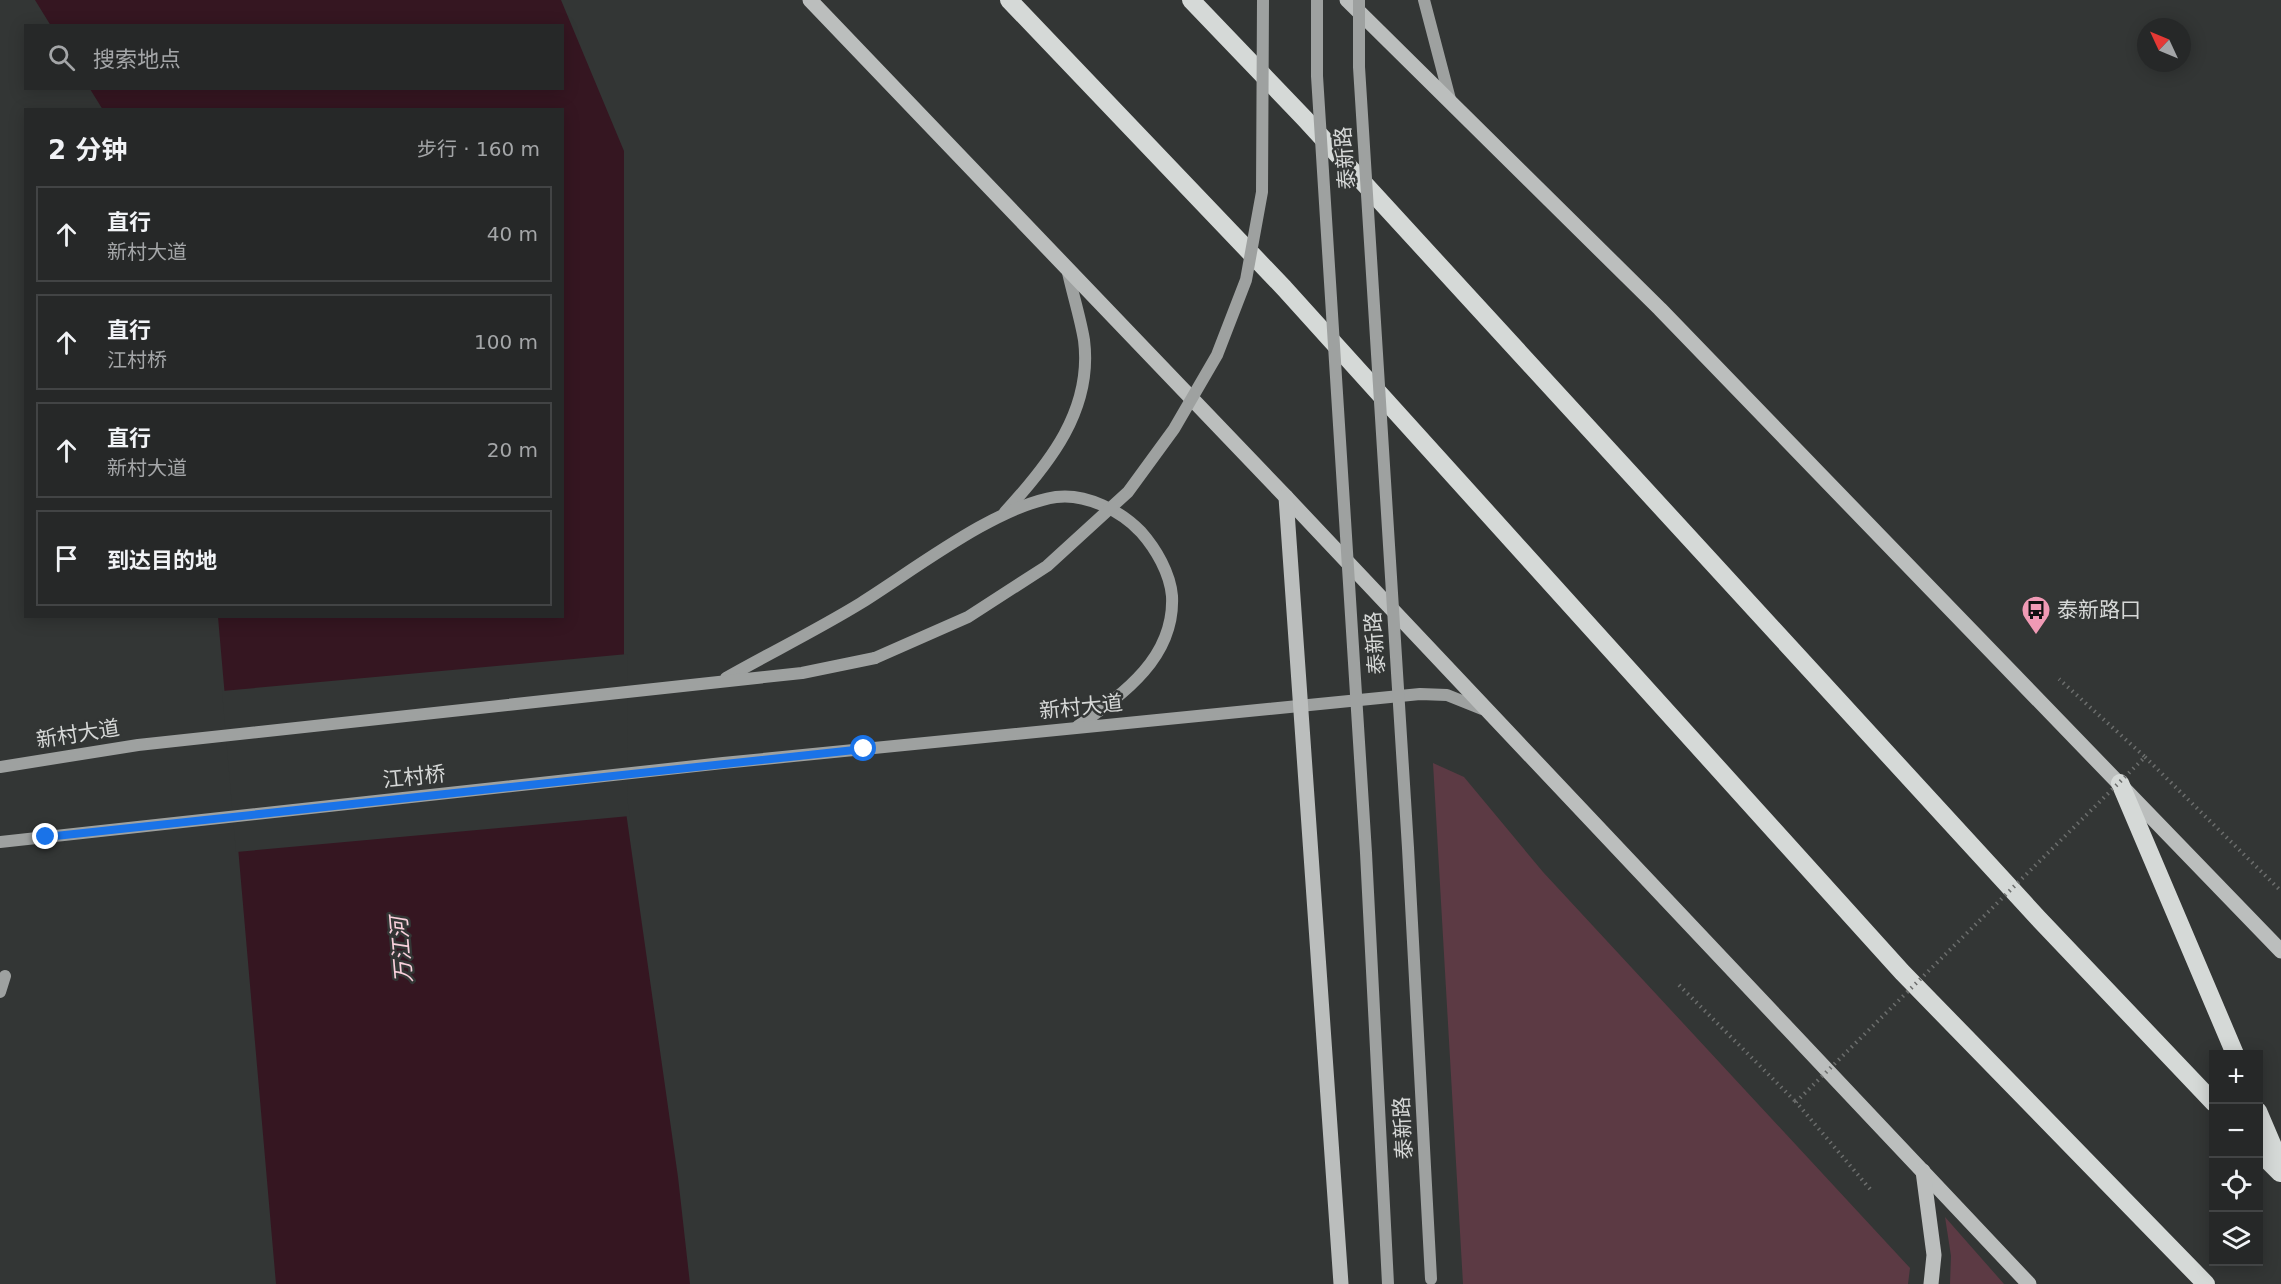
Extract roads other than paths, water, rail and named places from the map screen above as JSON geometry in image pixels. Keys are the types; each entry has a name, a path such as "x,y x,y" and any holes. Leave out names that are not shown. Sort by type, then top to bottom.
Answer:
{"highway":[{"path":"1009,0 1284,288 1902,972 2206,1284"},
{"path":"1191,0 1321,137 2030,909 2209,1098"},
{"path":"2120,783 2233,1050"},
{"path":"2263,1121 2281,1165"},
{"path":"2263,1155 2281,1175"}],"main road":[{"path":"810,0 1286,497 2029,1284"},
{"path":"719,682 802,673 875,658 968,616 1047,566 1128,492 1179,420 1217,355 1246,280 1262,192 1263,0"},
{"name":"泰新路","path":"1317,0 1317,76 1366,853 1388,1284"},
{"path":"1347,0 1660,309 2281,951"},
{"name":"泰新路","path":"1359,0 1359,67 1432,1282"},
{"path":"1425,0 1451,104"},
{"path":"1004,513 1042,471 1064,438 1083,389 1084,340 1067,268"},
{"path":"719,682 858,604 1004,513 1057,497 1093,501 1129,519 1149,541 1171,581 1173,610 1162,647 1128,689 1076,727"},
{"path":"1286,497 1341,1284"},
{"name":"新村大道","path":"0,766 163,742 719,682"},
{"name":"新村大道","path":"673,769 1420,694 1447,695 1471,702 1489,712"},
{"name":"江村桥","path":"0,842 673,769"},
{"path":"0,992 5,976"},
{"path":"1923,1171 1934,1255 1931,1284"}],"water":[{"name":"万江河","path":"35,0 561,0 624,151 624,798 678,1177 690,1284 276,1284 218,618 564,618 564,108 102,108 91,90 564,90 564,24 50,24"}],"place":[{"name":"泰新路口","path":"2036,636"}]}
